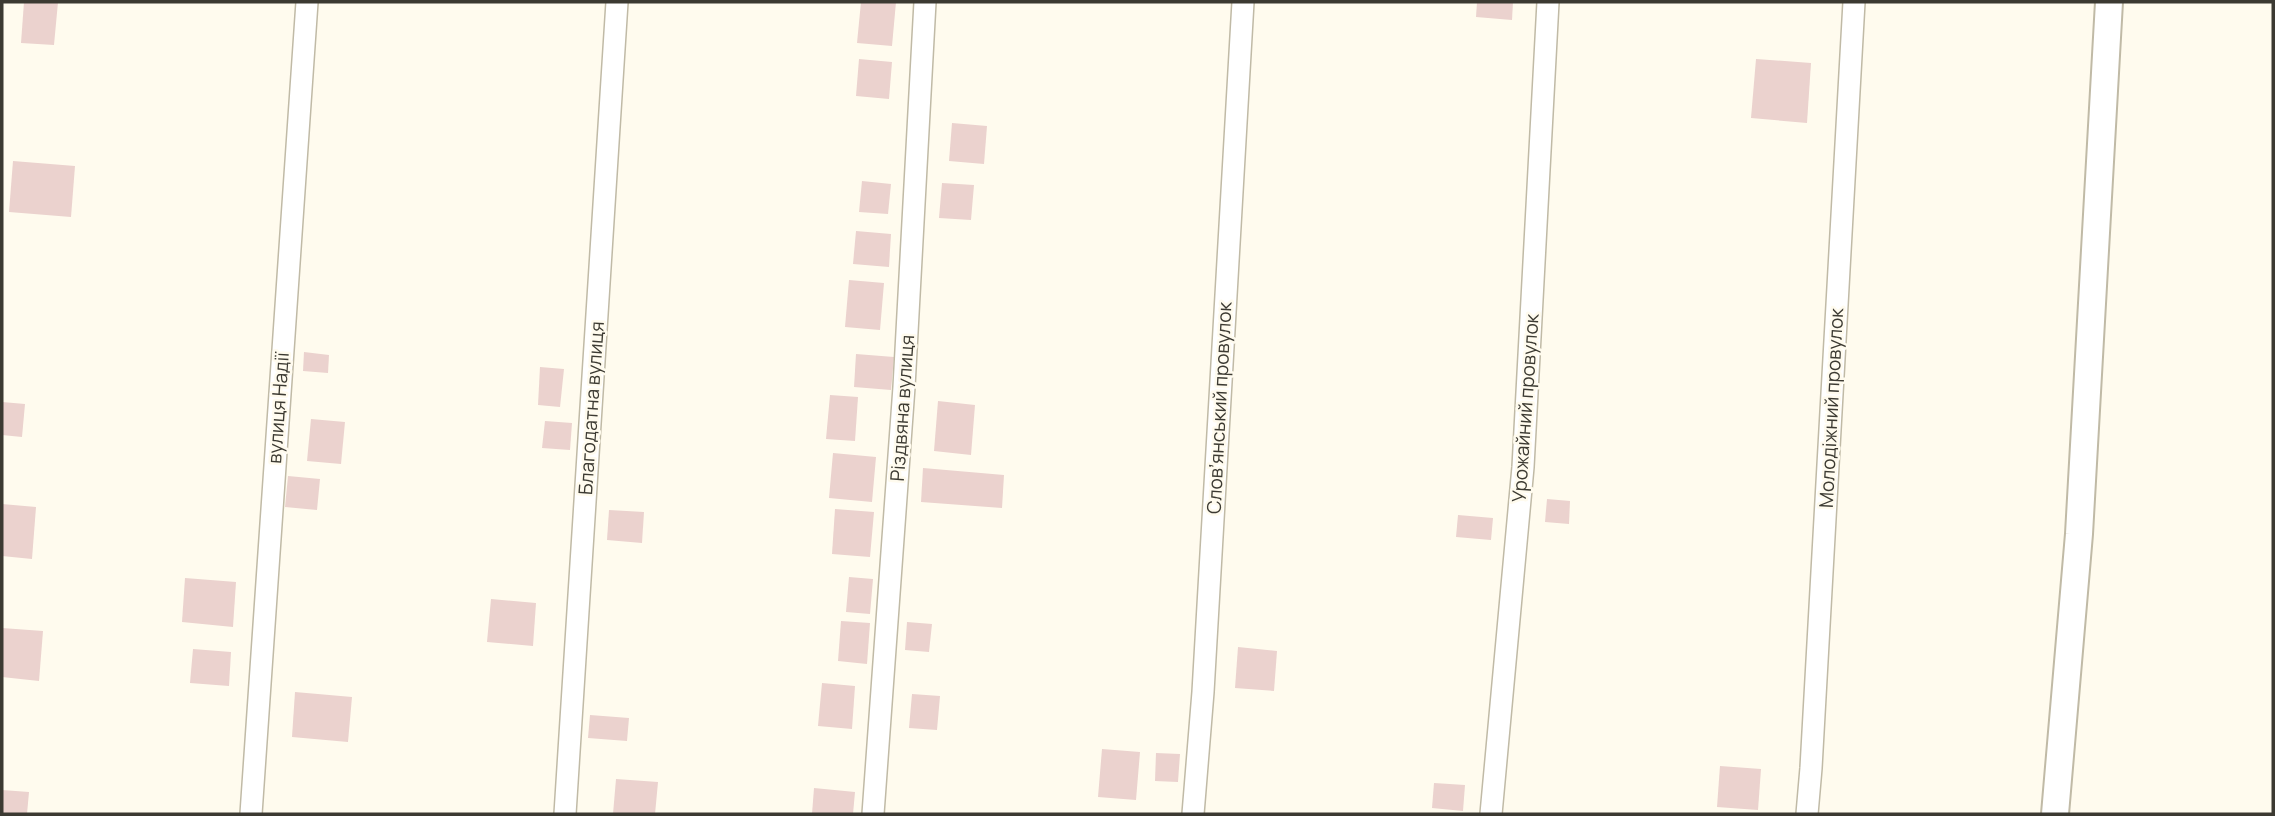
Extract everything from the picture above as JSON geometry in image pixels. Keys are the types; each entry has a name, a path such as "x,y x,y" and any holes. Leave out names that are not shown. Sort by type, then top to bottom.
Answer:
{"street":[{"name":"вулиця Надії","path":"251,814 307,2"},
{"name":"Благодатна вулиця","path":"565,814 617,2"},
{"name":"Різдвяна вулиця","path":"873,814 904,387 925,2"},
{"name":"Словʼянський провулок","path":"1192,814 1203,692 1243,2"},
{"name":"Урожайний провулок","path":"1491,814 1523,467 1548,2"},
{"name":"Молодіжний провулок","path":"1807,814 1854,2"},
{"path":"2054,814 2080,534 2109,2"}],"building":[{"path":"24,2 58,2 54,45 21,43"},
{"path":"861,2 896,2 892,46 857,43"},
{"path":"1477,2 1513,2 1512,20 1476,17"},
{"path":"859,59 892,62 889,99 856,96"},
{"path":"1756,59 1811,63 1807,123 1751,118"},
{"path":"952,123 987,126 984,164 949,161"},
{"path":"13,161 75,166 71,217 9,212"},
{"path":"862,181 891,184 888,214 859,212"},
{"path":"942,183 974,185 971,220 939,218"},
{"path":"856,231 891,234 889,267 853,264"},
{"path":"849,280 884,283 880,330 845,327"},
{"path":"304,352 329,355 328,373 303,371"},
{"path":"856,354 894,357 891,390 854,387"},
{"path":"540,367 564,369 560,407 538,405"},
{"path":"830,395 858,397 855,441 826,439"},
{"path":"938,401 975,405 971,455 934,451"},
{"path":"2,402 25,404 22,437 2,435"},
{"path":"311,419 345,422 341,464 307,461"},
{"path":"545,421 572,423 570,450 542,448"},
{"path":"833,453 876,457 872,502 829,498"},
{"path":"923,468 1004,475 1002,508 921,502"},
{"path":"288,476 320,479 317,510 285,507"},
{"path":"1547,499 1570,501 1569,524 1545,522"},
{"path":"2,504 36,507 32,559 2,556"},
{"path":"835,509 874,512 870,557 832,554"},
{"path":"609,510 644,512 642,543 607,540"},
{"path":"1458,515 1493,518 1491,540 1456,537"},
{"path":"849,577 873,579 870,614 846,612"},
{"path":"185,578 236,582 233,627 182,622"},
{"path":"491,599 536,603 533,646 487,642"},
{"path":"841,621 870,623 867,664 838,661"},
{"path":"907,622 932,624 929,652 905,650"},
{"path":"2,628 43,631 39,681 2,677"},
{"path":"1238,647 1277,651 1274,691 1235,688"},
{"path":"193,649 231,652 229,686 190,683"},
{"path":"822,683 855,686 852,729 818,726"},
{"path":"295,692 352,697 348,742 292,737"},
{"path":"912,694 940,696 937,730 909,728"},
{"path":"590,715 629,718 627,741 588,738"},
{"path":"1102,749 1140,752 1136,800 1098,797"},
{"path":"1156,753 1180,754 1178,782 1155,781"},
{"path":"1720,766 1761,769 1758,810 1717,807"},
{"path":"616,779 658,782 655,814 613,814"},
{"path":"1434,783 1465,785 1463,811 1432,808"},
{"path":"814,788 855,792 853,814 812,814"},
{"path":"2,790 29,792 27,814 2,814"}]}
